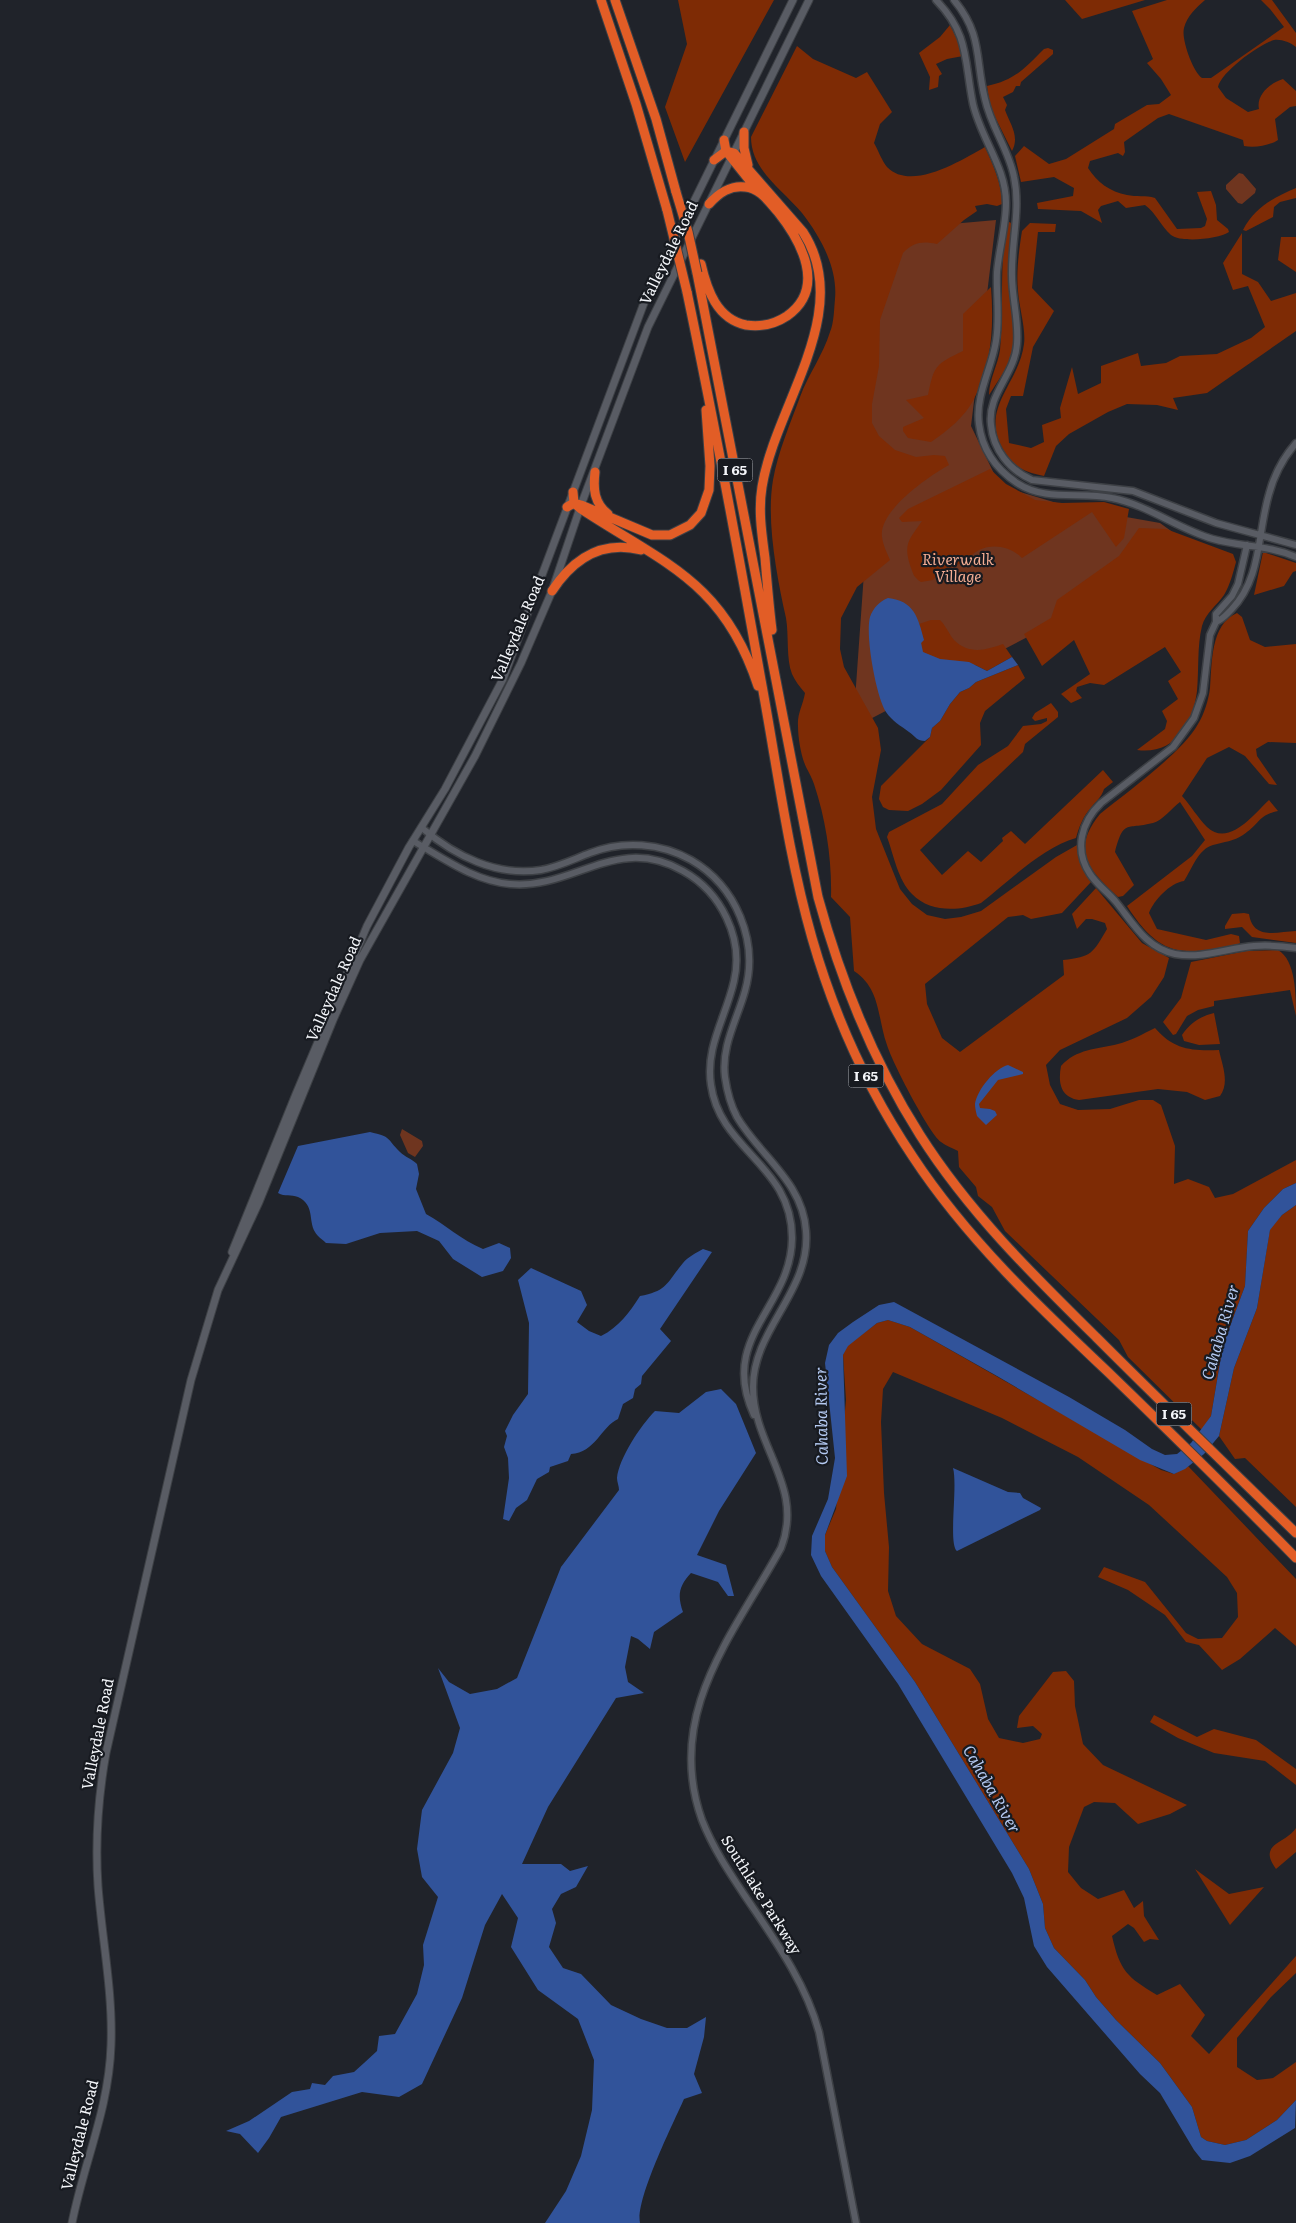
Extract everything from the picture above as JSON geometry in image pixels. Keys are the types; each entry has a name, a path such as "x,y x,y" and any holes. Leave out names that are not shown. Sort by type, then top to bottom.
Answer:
{"highway":[{"name":"I 65","path":"601,0 636,104 667,210 687,292 796,870 812,936 844,1028 872,1088 914,1158 964,1226 1020,1287 1216,1477 1296,1558"},
{"name":"I 65","path":"615,0 656,119 699,270 820,905 846,986 879,1063 920,1136 968,1204 1012,1254 1296,1534"},
{"path":"744,132 744,148 748,168"},
{"path":"699,270 718,307 730,318 742,324 756,326 772,323 786,317 799,303 806,289 807,278 802,248 789,226 730,154 724,140"},
{"path":"714,160 730,154"},
{"path":"730,154 748,168 807,238 819,272 822,287 818,327 774,440 762,489 761,526 774,668"},
{"path":"709,204 722,192 733,188 748,187 760,192"},
{"path":"576,506 612,518 643,532 660,536 684,530 701,513 707,498 710,480 706,390"},
{"path":"594,472 595,496 603,510 612,518"},
{"path":"574,492 576,506 684,575 720,609 744,650 765,704"},
{"path":"552,591 567,570 592,552 622,547 648,551"}],"main road":[{"name":"Valleydale Road","path":"574,492 644,303 794,0"},
{"name":"Valleydale Road","path":"231,1260 232,1251 356,950 374,912 413,841 445,790 503,679 576,506 594,472 648,327 709,204 730,154 744,132 809,0"},
{"name":"Valleydale Road","path":"72,2223 105,2099 111,2046 112,2013 96,1855 100,1788 114,1716 191,1380 213,1303 259,1202 346,991 385,914 484,738 521,663 552,591 576,506"}],"street":[{"path":"936,0 953,22 963,42 977,118 1005,185 1006,205 997,273 997,334 979,410 980,433 989,454 1008,476 1033,491 1052,495 1096,496 1116,499 1138,506 1212,538 1281,551 1296,557"},
{"path":"954,0 964,14 975,37 986,104 1008,157 1017,194 1012,273 1018,339 1016,354 1011,368 997,392 990,416 994,441 1002,457 1018,472 1032,480 1133,491 1216,523 1296,545"},
{"path":"1216,622 1222,620 1245,594 1253,576 1259,534 1275,475 1296,443"},
{"path":"1247,545 1238,584 1232,596 1216,614 1216,622 1208,641 1202,700 1194,718 1173,747 1101,803 1091,813 1082,834 1081,851 1083,860 1091,875 1115,901 1138,931 1152,943 1166,951 1189,956 1254,946 1296,948"},
{"name":"Southlake Parkway","path":"422,828 430,835 478,863 512,871 544,870 599,850 630,844 669,850 689,859 705,870 720,883 731,899 741,918 747,938 749,957 748,977 724,1058 727,1089 734,1110 741,1122 780,1169 794,1190 802,1208 806,1232 806,1255 799,1279 756,1361 753,1394 758,1421"},
{"name":"Southlake Parkway","path":"413,841 473,875 490,881 511,884 545,882 601,862 630,858 643,858 666,863 697,880 717,901 727,918 736,954 735,974 712,1046 710,1072 712,1092 717,1110 730,1132 769,1173 780,1190 789,1213 792,1238 789,1262 783,1281 752,1335 747,1353 744,1384 748,1402 758,1421 786,1491 788,1510 787,1530 781,1548 723,1648 703,1688 692,1740 692,1776 702,1819 714,1846 794,1971 812,2009 820,2040 856,2223"},
{"path":"630,844 630,858"}],"green space":[{"path":"1239,173 1243,174 1256,189 1255,193 1242,204 1238,203 1226,189 1226,185"},
{"name":"Riverwalk Village","path":"996,220 971,426 1000,486 1070,507 1160,523 1196,549 853,728 872,460 861,232"},
{"path":"402,1129 422,1141 423,1146 415,1157 408,1153 400,1135"}],"shaded area":[{"path":"678,0 774,0 685,162 665,107 687,44"},
{"path":"1065,0 1145,0 1082,19"},
{"path":"1167,0 1205,0 1195,9 1185,24 1184,40 1199,75 1202,78 1211,78 1284,27 1261,0 1272,0 1296,33 1296,47 1288,42 1274,40 1259,47 1233,67 1218,87 1226,98 1248,112 1259,109 1260,99 1265,90 1273,83 1283,79 1296,91 1296,106 1290,107 1275,119 1278,140 1266,145 1257,147 1244,146 1243,140 1169,114 1158,118 1124,142 1125,152 1123,156 1118,153 1090,161 1088,168 1100,182 1121,194 1155,198 1177,229 1201,228 1205,226 1207,219 1197,192 1211,191 1216,205 1217,220 1229,232 1217,237 1183,239 1171,235 1145,205 1126,208 1118,201 1101,206 1098,210 1102,223 1081,211 1038,209 1037,203 1073,196 1074,188 1054,177 1021,182 1015,156 1024,146 1049,164 1066,159 1114,129 1115,124 1147,105 1159,104 1171,95 1161,79 1147,63 1153,59 1132,11"},
{"path":"950,25 963,56 947,59 936,64 942,74 939,76 938,87 929,90 930,77 919,53 940,37"},
{"path":"797,46 813,59 856,78 867,72 892,112 880,124 874,143 887,167 897,174 909,176 922,175 950,166 985,147 996,174 1002,196 1002,204 997,206 987,204 975,206 977,211 937,244 918,243 903,253 880,320 879,366 872,404 872,423 879,436 895,450 916,457 945,456 949,465 906,495 888,516 883,527 882,537 890,560 857,587 841,618 840,649 844,667 878,728 881,750 872,797 876,829 900,889 912,904 927,915 945,919 961,917 981,911 1056,857 1077,845 1083,868 1091,882 1062,913 1031,919 1023,915 1008,917 925,984 927,1004 942,1038 960,1052 1064,975 1063,960 1086,955 1095,949 1107,929 1105,923 1086,919 1077,929 1072,914 1096,888 1142,943 1169,958 1164,977 1151,997 1127,1018 1060,1050 1046,1065 1050,1085 1060,1104 1078,1110 1110,1109 1139,1100 1153,1100 1161,1105 1175,1146 1174,1184 1188,1179 1209,1187 1215,1198 1233,1194 1296,1160 1296,1183 1283,1189 1264,1208 1248,1231 1245,1286 1223,1345 1211,1416 1202,1430 1128,1357 1119,1340 1005,1231 992,1207 978,1196 976,1187 959,1167 958,1151 941,1142 935,1136 911,1096 890,1054 874,995 863,978 854,971 850,917 831,897 829,854 825,826 813,782 804,763 799,741 798,717 805,693 790,668 787,625 776,567 772,531 771,496 778,459 785,438 803,389 831,328 835,299 834,276 831,264 815,232 802,213 769,178 756,159 752,149 751,137"},
{"path":"1044,49 1053,50 1053,54 1021,82 1020,86 1016,86 1013,92 1003,97 1007,105 1005,110 1015,135 1012,151 990,107 987,86 1012,77"},
{"path":"1296,188 1296,198 1280,202 1274,207 1273,217 1246,231 1243,230 1253,215 1265,204"},
{"path":"1010,222 1012,225 1009,276 1015,345 1009,364 989,395 990,383 1000,350 1003,255 1007,223"},
{"path":"1030,223 1056,224 1055,232 1038,232 1032,288 1054,311 1033,347 1023,396 1011,396 1006,409 1009,443 1031,448 1044,442 1042,425 1061,418 1060,408 1072,367 1078,394 1101,383 1101,366 1138,353 1141,366 1166,363 1180,356 1217,354 1251,338 1265,327 1248,286 1233,290 1223,263 1242,233 1242,274 1258,282 1271,301 1296,293 1296,331 1207,393 1173,398 1178,410 1157,405 1127,404 1108,412 1069,434 1056,446 1044,476 1027,472 1014,464 1006,454 998,438 995,424 997,411 1021,359 1024,344 1017,284 1022,231"},
{"path":"1281,237 1296,237 1296,272 1278,260"},
{"path":"991,287 992,330 988,358 985,372 974,399 961,418 931,442 908,438 903,431 903,427 924,418 906,400 928,395 932,377 938,367 947,359 963,351 963,314"},
{"path":"990,469 1006,484 1035,500 1062,503 1104,502 1129,509 1124,538 1116,547 1092,512 1022,558 1013,551 1002,547 985,548 977,551 963,562 943,571 933,580 921,582 913,573 907,551 911,537 922,521 902,522 899,518 908,509"},
{"path":"1139,528 1166,529 1233,554 1236,562 1226,591 1208,614 1202,626 1195,704 1186,726 1171,742 1161,748 1150,750 1137,750 1165,729 1167,721 1162,711 1178,699 1168,681 1181,672 1165,647 1104,685 1090,683 1077,687 1076,691 1082,698 1071,703 1061,694 1090,674 1074,640 1042,666 1024,634 1051,618 1057,600 1119,556"},
{"path":"1263,552 1296,563 1296,571 1293,572 1284,586 1254,595"},
{"path":"1237,613 1242,617 1250,640 1265,647 1296,644 1296,743 1268,742 1256,749 1257,756 1277,785 1269,784 1245,756 1229,747 1207,758 1182,796 1207,827 1215,832 1233,831 1249,820 1269,800 1278,811 1266,815 1240,837 1208,847 1199,855 1184,881 1173,885 1163,893 1149,913 1157,929 1206,940 1231,934 1239,936 1240,943 1200,951 1173,949 1161,944 1150,935 1127,906 1192,856 1205,840 1180,802 1156,822 1124,830 1115,852 1134,885 1123,896 1118,897 1092,869 1085,849 1086,839 1091,827 1100,814 1139,784 1167,759 1180,747 1198,724 1209,697 1212,657 1217,636 1228,618"},
{"path":"931,620 940,620 954,640 966,648 978,650 1003,644 1012,657 987,671 969,662 940,659 923,652 919,624"},
{"path":"1018,665 1025,678 985,711 980,723 981,745 941,790 922,804 908,811 889,810 883,807 879,799 881,786 930,737 932,728 940,721 960,692 976,682"},
{"path":"1051,703 1058,712 1058,717 1025,744 1023,752 920,850 942,875 968,851 981,862 1003,841 1002,838 1011,831 1025,844 1103,770 1113,782 1104,789 1085,815 1076,838 1064,842 1039,857 981,903 964,908 945,909 927,905 919,900 903,882 887,837 889,832 942,804 978,765 1008,746 1023,726 1041,724 1047,721 1047,718 1035,721 1032,718 1035,713"},
{"path":"1232,914 1249,914 1251,922 1260,931 1273,933 1296,931 1296,943 1252,937 1242,927 1225,929"},
{"path":"1278,950 1284,955 1292,970 1296,1016 1290,990 1214,1001 1214,1006 1198,1010 1187,1016 1176,1034 1173,1035 1163,1022 1181,998 1191,962 1246,951"},
{"path":"1214,1013 1220,1044 1199,1045 1184,1041 1182,1035 1192,1024 1200,1018"},
{"path":"1155,1028 1169,1041 1184,1048 1219,1050 1225,1079 1220,1096 1205,1100 1187,1092 1158,1089 1079,1100 1068,1096 1064,1092 1060,1083 1060,1072 1061,1066 1067,1060 1087,1050 1127,1041"},
{"path":"1296,1205 1296,1507 1245,1458 1235,1459 1219,1436 1234,1368 1257,1308 1270,1229 1282,1215"},
{"path":"888,1320 910,1327 1161,1470 1174,1474 1188,1466 1296,1579 1296,1646 1275,1628 1240,1659 1222,1670 1199,1645 1186,1642 1165,1615 1128,1590 1098,1577 1104,1567 1145,1582 1186,1633 1198,1639 1222,1638 1238,1617 1237,1593 1227,1577 1149,1505 1078,1457 1002,1418 893,1372 883,1389 881,1422 884,1493 889,1547 888,1591 896,1616 922,1644 970,1669 980,1684 988,1719 999,1738 1023,1743 1040,1739 1042,1734 1033,1726 1017,1728 1019,1716 1053,1672 1066,1671 1074,1681 1075,1706 1083,1744 1103,1765 1187,1805 1170,1814 1138,1824 1115,1803 1094,1802 1084,1807 1069,1847 1068,1872 1081,1888 1098,1899 1124,1890 1134,1908 1143,1901 1144,1916 1159,1940 1150,1939 1144,1942 1134,1928 1128,1924 1112,1936 1118,1957 1126,1972 1138,1983 1157,1995 1180,1984 1205,2015 1191,2036 1209,2054 1296,1956 1296,1973 1271,1997 1237,2038 1237,2067 1257,2080 1273,2078 1296,2062 1296,2100 1277,2120 1246,2140 1225,2145 1207,2141 1201,2137 1192,2107 1160,2063 1116,2020 1096,1997 1085,1980 1054,1948 1045,1928 1043,1904 1029,1869 915,1682 832,1567 825,1551 825,1535 836,1509 846,1400 843,1355 847,1346 877,1323"},
{"path":"1154,1715 1197,1737 1214,1729 1256,1740 1296,1769 1296,1785 1265,1761 1214,1753 1178,1738 1150,1722"},
{"path":"1296,1828 1296,1852 1276,1869 1271,1860 1271,1849"},
{"path":"1195,1869 1229,1894 1264,1887 1230,1925"}],"water":[{"path":"888,598 904,603 914,612 920,624 924,640 921,643 923,652 940,659 969,662 987,671 1012,657 1018,665 976,682 960,692 940,721 932,728 930,737 925,741 917,738 886,712 875,680 870,651 870,617 875,608"},
{"path":"1008,1065 1023,1072 1023,1074 998,1080 979,1104 980,1108 995,1111 997,1115 986,1125 977,1116 976,1098 992,1075"},
{"path":"370,1132 382,1135 388,1139 402,1154 417,1164 419,1174 416,1189 426,1214 483,1249 499,1243 510,1248 511,1258 503,1271 482,1277 453,1259 439,1241 417,1231 380,1233 346,1244 326,1243 315,1232 307,1204 298,1197 278,1193 298,1146"},
{"path":"1296,1183 1296,1205 1282,1215 1270,1230 1257,1308 1234,1368 1219,1436 1204,1454 1185,1469 1174,1474 1140,1460 910,1327 888,1320 877,1323 848,1346 843,1355 847,1476 825,1535 825,1551 832,1567 915,1682 1029,1869 1043,1904 1045,1928 1054,1948 1085,1980 1096,1997 1116,2020 1160,2063 1192,2107 1201,2137 1207,2141 1225,2145 1246,2140 1277,2120 1296,2100 1295,2128 1250,2156 1230,2163 1202,2160 1160,2093 1140,2074 1047,1967 1034,1946 1024,1898 1012,1873 898,1684 821,1576 811,1555 812,1536 828,1499 835,1458 825,1363 829,1345 838,1333 879,1305 894,1302 1069,1397 1125,1430 1152,1449 1165,1455 1177,1454 1191,1443 1211,1416 1223,1345 1245,1286 1248,1231 1264,1208 1283,1189"},
{"path":"703,1249 712,1252 660,1329 671,1341 642,1376 641,1384 635,1389 633,1398 623,1404 618,1419 592,1445 579,1453 571,1454 568,1461 550,1467 549,1472 537,1479 527,1500 516,1508 509,1521 503,1519 509,1478 508,1458 504,1447 507,1436 505,1431 513,1415 528,1394 529,1323 518,1280 531,1268 581,1291 587,1305 577,1322 589,1331 601,1336 623,1319 640,1296 662,1288 685,1261"},
{"path":"721,1389 736,1404 756,1453 719,1511 697,1555 726,1565 734,1596 728,1596 718,1582 691,1573 680,1591 683,1612 654,1632 650,1649 631,1636 625,1667 628,1682 644,1693 616,1698 548,1807 522,1864 561,1864 570,1871 588,1866 576,1887 561,1894 552,1909 556,1923 549,1947 563,1968 581,1974 611,2005 641,2019 667,2028 687,2028 706,2017 704,2037 694,2074 702,2093 684,2099 649,2180 643,2197 640,2223 545,2223 566,2191 581,2156 592,2110 594,2060 578,2019 538,1990 511,1947 518,1918 502,1894 485,1925 462,1998 422,2084 399,2097 362,2092 281,2117 258,2153 240,2134 226,2131 249,2121 292,2092 310,2089 312,2083 325,2085 333,2076 354,2072 377,2051 379,2036 395,2034 417,1994 424,1965 423,1945 438,1897 422,1877 417,1849 422,1810 453,1753 460,1728 438,1668 449,1682 470,1694 497,1689 517,1678 561,1567 619,1490 617,1478 619,1470 626,1452 637,1433 655,1411 679,1413 706,1392"},
{"path":"953,1468 1008,1492 1020,1493 1023,1498 1041,1508 957,1551 953,1538"}],"water label":[{"name":"Cahaba River","path":"1220,1332"},
{"name":"Cahaba River","path":"821,1416"},
{"name":"Cahaba River","path":"992,1789"}]}
